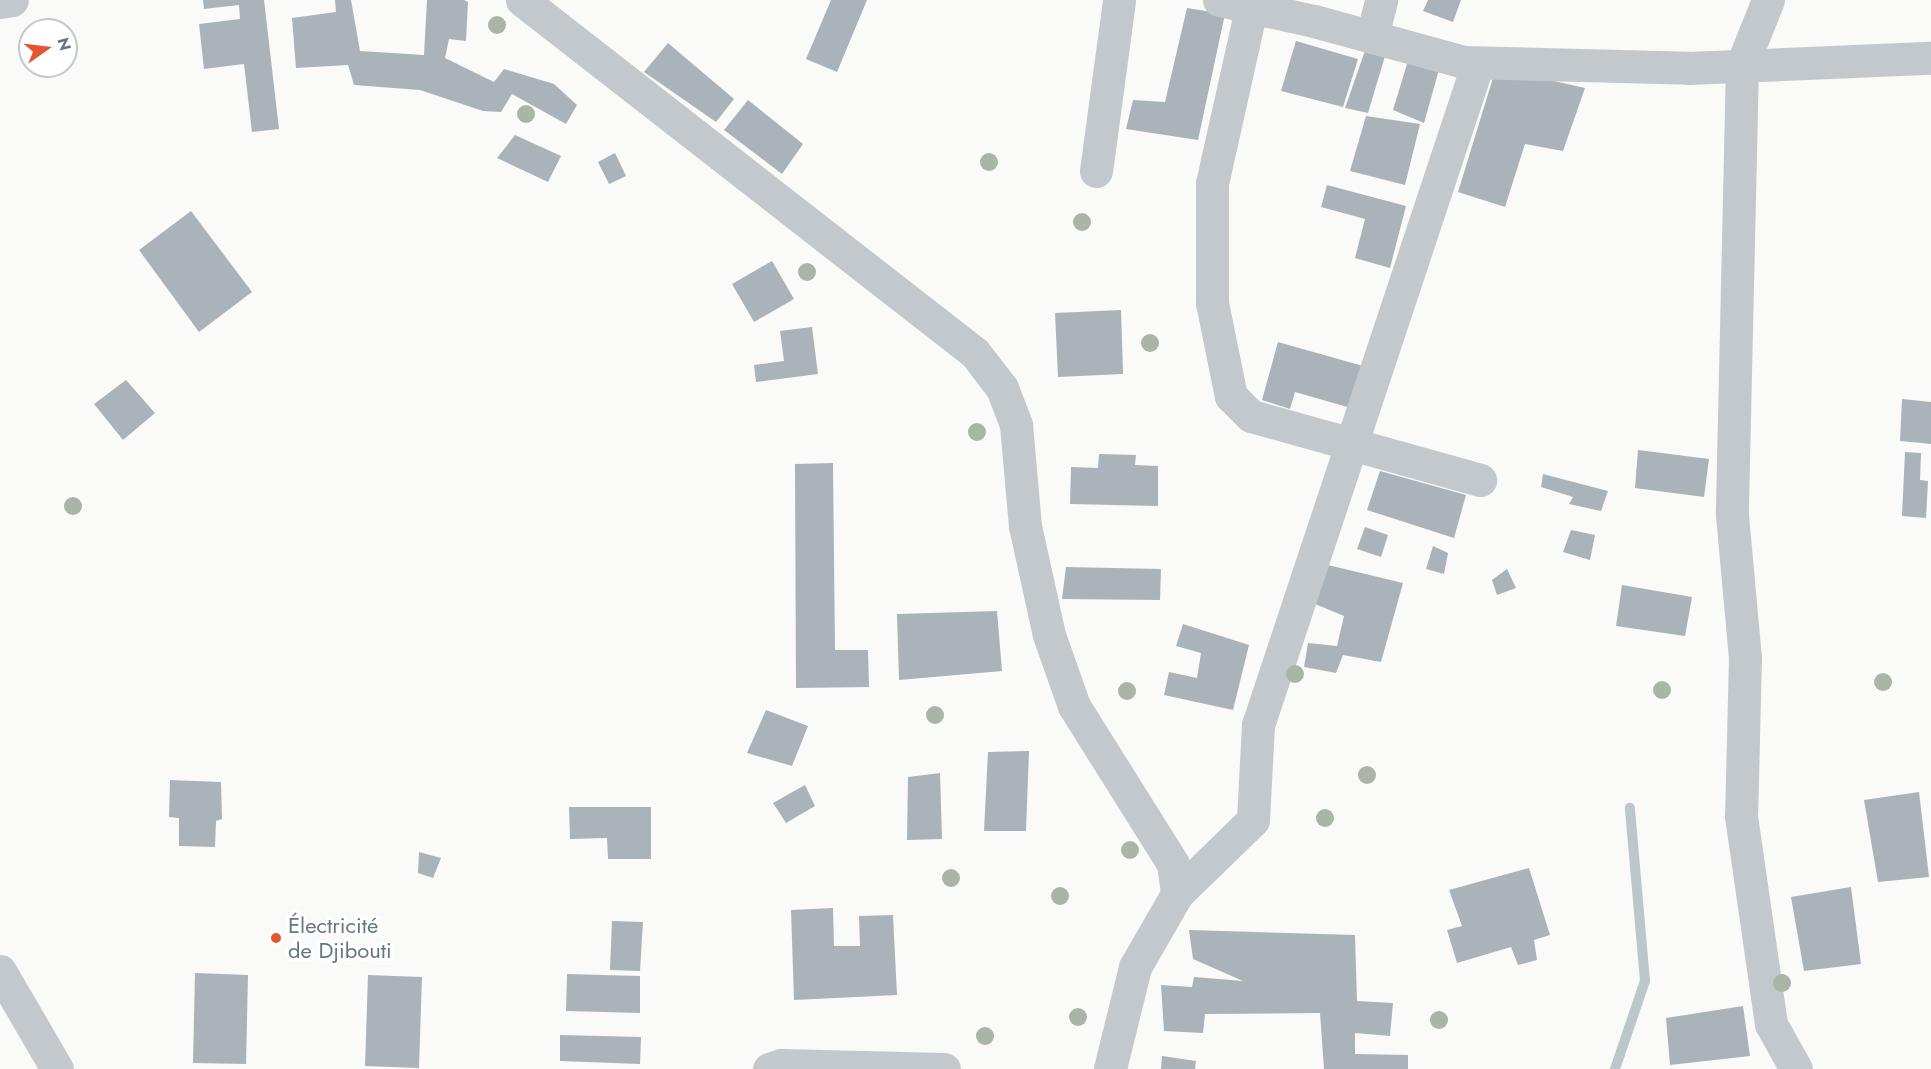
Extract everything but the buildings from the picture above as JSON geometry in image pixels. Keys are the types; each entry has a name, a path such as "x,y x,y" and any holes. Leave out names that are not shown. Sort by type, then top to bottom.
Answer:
{"street":[{"path":"0,2 12,0"},
{"path":"522,0 975,353 1002,388 1016,425 1025,526 1049,635 1074,706 1173,864 1177,894"},
{"path":"1096,171 1119,0"},
{"path":"1219,0 1252,3 1464,62 1742,65 1931,58"},
{"path":"1372,37 1381,0"},
{"path":"1768,0 1742,65 1732,515 1745,657 1741,816 1771,1024 1774,1069"},
{"path":"1252,3 1212,183 1212,303 1231,396 1251,416 1480,480"},
{"path":"1110,1069 1135,967 1177,894 1253,820 1258,724 1478,63"},
{"path":"0,971 33,1032 57,1069"},
{"path":"1771,1024 1796,1069"},
{"path":"28,1069 33,1032"},
{"path":"769,1069 793,1065 944,1069"}],"waterway":[{"path":"1615,1069 1645,981 1630,808"}],"place":[{"name":"Électricité de Djibouti","path":"276,938"}]}
